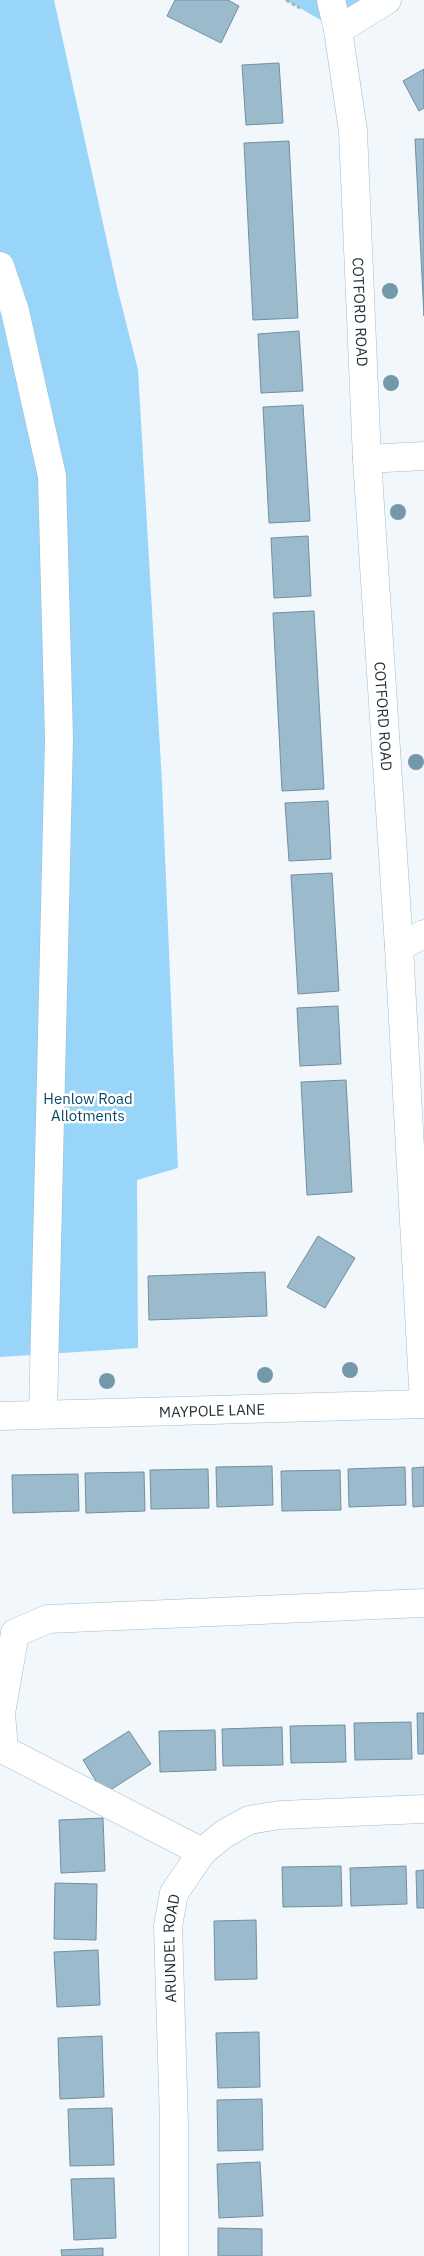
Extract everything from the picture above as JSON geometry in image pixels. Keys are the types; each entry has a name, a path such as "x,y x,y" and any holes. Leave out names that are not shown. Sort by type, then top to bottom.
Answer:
{"street":[{"name":"COTFORD ROAD","path":"331,0 338,30 353,131 367,459 399,947 424,1404"},
{"path":"338,30 387,0"},
{"path":"0,266 15,311 52,476 59,738 43,1414"},
{"path":"367,459 424,456"},
{"path":"399,947 424,934"},
{"name":"MAYPOLE LANE","path":"0,1416 424,1404"},
{"path":"202,1852 4,1750 1,1713 14,1633 48,1619 424,1603"},
{"name":"ARUNDEL ROAD","path":"174,2256 174,2123 168,1926 174,1893 202,1852 224,1834 249,1820 280,1815 424,1808"}],"green space":[{"name":"Henlow Road Allotments","path":"0,0 54,0 117,287 138,370 162,783 178,1168 137,1180 138,1348 0,1357"},
{"path":"286,0 387,0 338,30"}],"building":[{"path":"175,0 228,0 239,6 221,43 167,16"},
{"path":"279,63 283,123 246,125 242,65"},
{"path":"424,69 424,108 419,111 403,81"},
{"path":"415,139 424,139 424,316"},
{"path":"289,141 298,318 253,320 244,143"},
{"path":"299,331 303,391 261,393 258,334"},
{"path":"303,405 310,521 269,523 263,407"},
{"path":"308,536 311,596 274,598 271,538"},
{"path":"314,611 324,789 282,791 273,613"},
{"path":"328,801 331,859 289,861 285,803"},
{"path":"332,873 339,991 298,994 291,875"},
{"path":"338,1006 341,1064 300,1066 297,1008"},
{"path":"346,1080 352,1192 307,1195 301,1082"},
{"path":"318,1236 355,1258 325,1308 287,1287"},
{"path":"265,1272 267,1316 149,1320 148,1276"},
{"path":"272,1466 273,1505 217,1507 216,1467"},
{"path":"405,1467 406,1505 349,1507 348,1469"},
{"path":"424,1467 424,1506 413,1507 412,1468"},
{"path":"208,1469 209,1508 151,1509 150,1470"},
{"path":"340,1470 341,1510 282,1511 281,1471"},
{"path":"144,1472 145,1511 86,1513 85,1473"},
{"path":"78,1474 79,1511 13,1513 12,1475"},
{"path":"417,1713 424,1713 424,1754 418,1754"},
{"path":"411,1722 412,1759 355,1760 354,1723"},
{"path":"345,1725 346,1762 291,1763 290,1726"},
{"path":"282,1727 283,1765 223,1766 222,1729"},
{"path":"215,1730 216,1770 160,1772 159,1731"},
{"path":"129,1731 151,1764 104,1794 83,1760"},
{"path":"103,1818 105,1871 61,1873 59,1820"},
{"path":"341,1866 342,1906 283,1907 282,1867"},
{"path":"406,1866 407,1904 351,1906 350,1868"},
{"path":"424,1870 424,1908 417,1908 416,1871"},
{"path":"55,1883 97,1884 96,1940 54,1939"},
{"path":"256,1920 257,1979 215,1980 214,1921"},
{"path":"98,1950 100,2005 57,2007 54,1952"},
{"path":"259,2032 260,2087 218,2088 216,2033"},
{"path":"102,2036 104,2097 60,2099 58,2038"},
{"path":"262,2099 263,2150 218,2151 217,2100"},
{"path":"112,2108 114,2165 70,2166 68,2109"},
{"path":"260,2162 263,2216 219,2218 217,2164"},
{"path":"114,2178 116,2238 74,2240 71,2179"},
{"path":"218,2228 262,2229 262,2256 218,2256"},
{"path":"103,2248 103,2256 62,2256 61,2250"}]}
